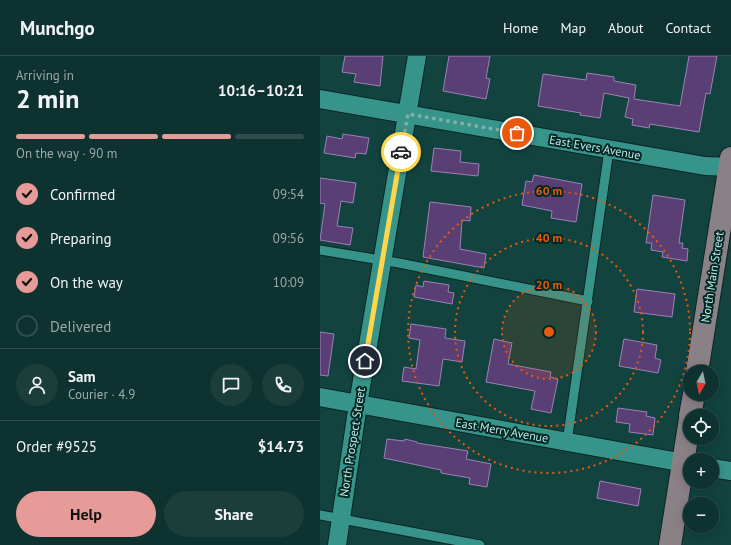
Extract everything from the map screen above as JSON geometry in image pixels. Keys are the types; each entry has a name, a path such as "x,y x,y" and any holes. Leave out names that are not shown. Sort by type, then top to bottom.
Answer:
{"main road":[{"name":"North Main Street","path":"698,365 730,164"},
{"path":"670,545 683,482"}],"street":[{"name":"North Prospect Street","path":"336,545 382,260 408,114 416,56"},
{"name":"East Evers Avenue","path":"320,99 705,166 730,164"},
{"name":"East Merry Avenue","path":"320,397 683,462"},
{"path":"719,469 731,471"}],"lane":[{"path":"567,442 610,150"},
{"path":"320,250 382,260 588,301"},
{"path":"320,515 480,545"}],"building":[{"path":"345,56 383,56 380,86 354,82 356,74 342,72"},
{"path":"449,56 490,56 486,78 490,79 486,99 443,91"},
{"path":"689,56 717,56 710,94 706,93 699,132 650,124 649,128 632,125 633,119 625,117 629,98 604,93 600,118 580,115 581,113 538,106 543,74 586,80 587,73 614,77 614,81 636,85 634,99 680,106"},
{"path":"343,134 369,138 366,154 356,153 355,158 324,153 327,136 342,139"},
{"path":"434,148 461,151 460,162 479,164 478,176 431,171"},
{"path":"534,175 582,184 576,222 551,218 552,211 522,205 526,181 532,182"},
{"path":"320,178 356,183 353,203 341,201 337,226 353,228 350,245 320,240 325,204 320,203"},
{"path":"653,195 685,200 679,243 683,243 682,248 688,249 687,261 662,257 663,252 651,250 652,243 646,243"},
{"path":"430,202 471,207 470,221 462,220 460,249 486,254 484,268 423,257"},
{"path":"424,281 449,285 448,292 454,293 452,304 414,297 416,285 423,287"},
{"path":"637,289 675,294 672,317 634,312"},
{"path":"411,324 446,329 445,338 465,341 462,362 443,359 439,386 402,381 404,367 416,369 420,340 409,338"},
{"path":"320,332 334,334 328,376 320,375"},
{"path":"494,339 512,343 508,364 551,372 550,377 558,379 551,413 531,409 535,391 486,382"},
{"path":"624,339 657,345 655,358 661,360 658,373 619,366"},
{"path":"618,408 647,412 646,416 655,418 653,435 629,432 630,424 616,422"},
{"path":"387,439 404,441 405,439 417,443 468,451 466,459 491,464 487,487 469,484 470,478 441,473 441,470 384,458"},
{"path":"600,481 641,489 638,506 597,498"}],"way so far":[{"path":"401,152 408,114 517,133"}],"route":[{"path":"365,361 401,152"}]}
